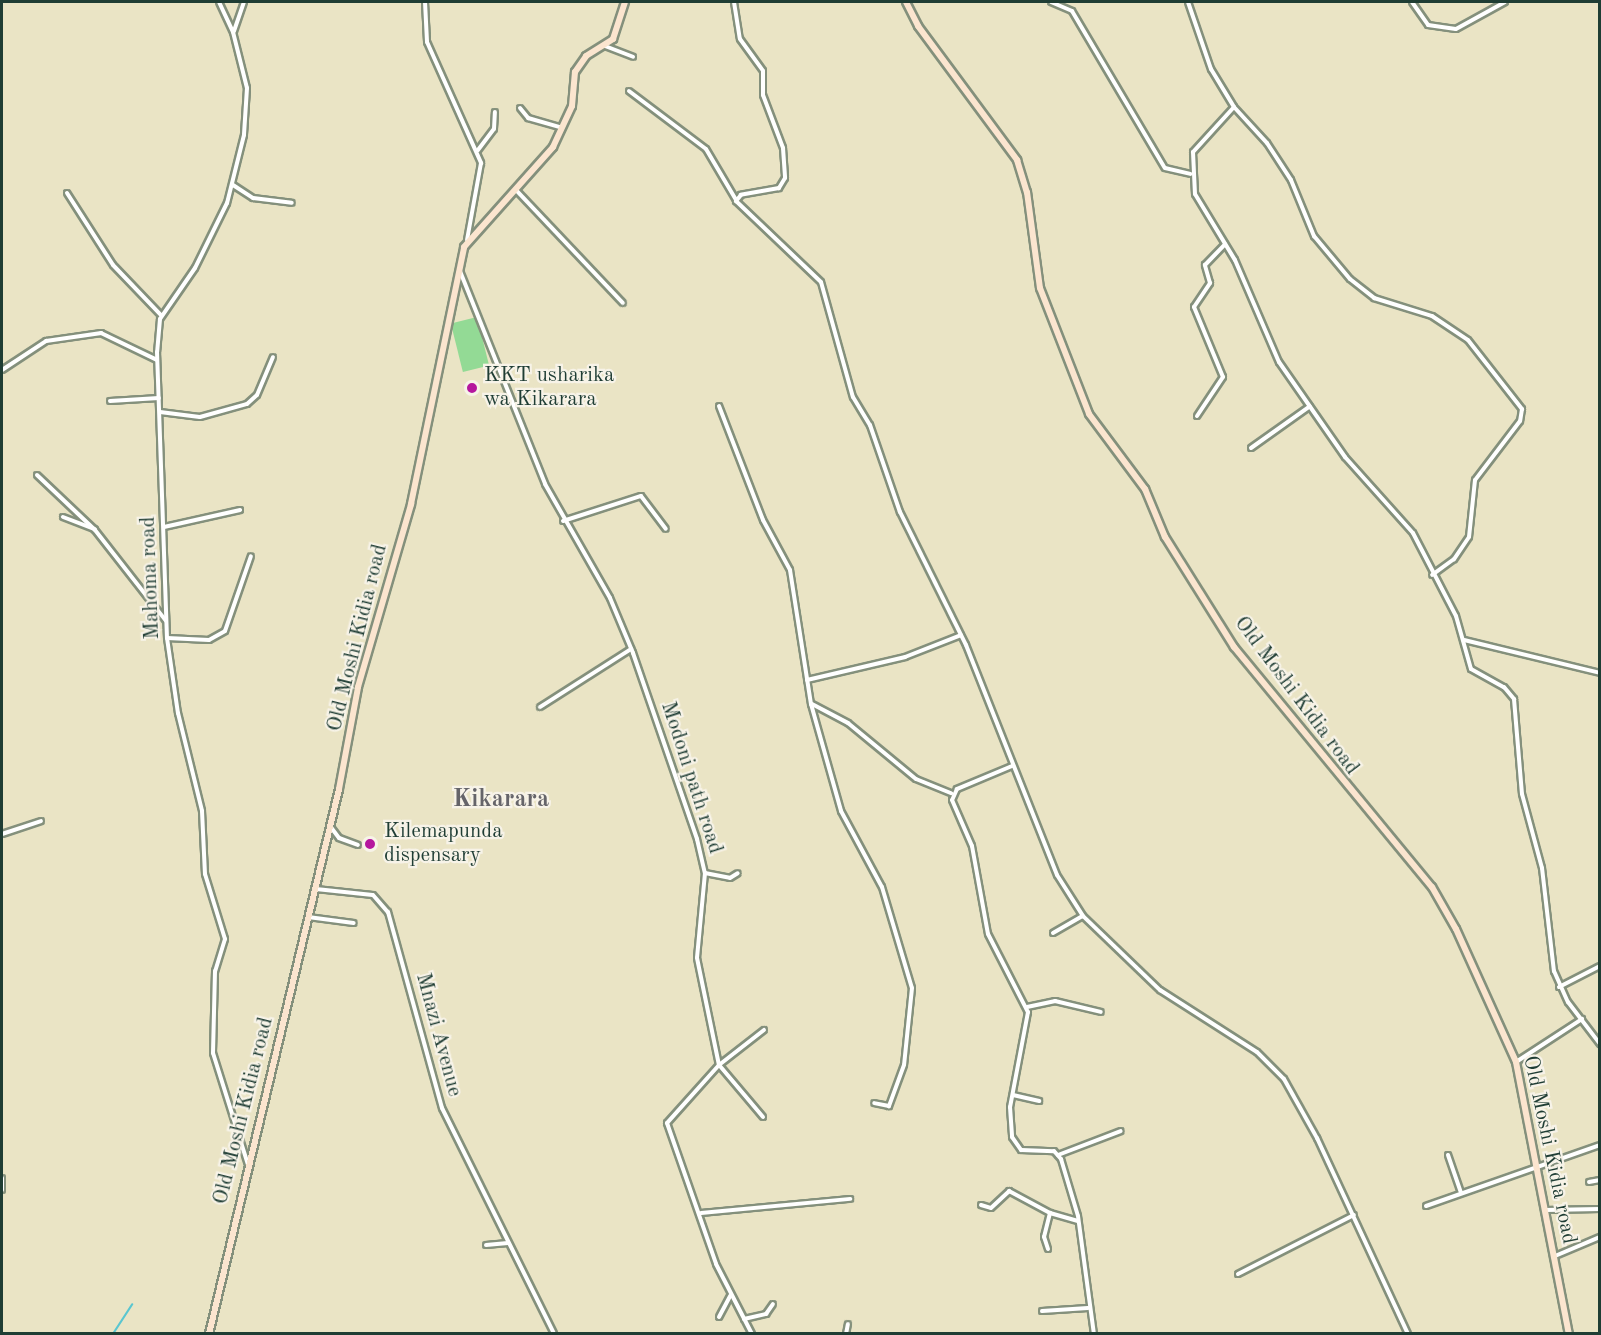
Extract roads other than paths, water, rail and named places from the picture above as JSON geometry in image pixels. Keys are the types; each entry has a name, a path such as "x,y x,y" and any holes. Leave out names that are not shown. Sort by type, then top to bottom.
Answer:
{"street":[{"path":"67,193 113,265 161,315 195,268 233,185 248,103 233,32 219,2"},
{"path":"233,32 244,2"},
{"path":"425,2 425,36 478,150 481,171 467,240"},
{"path":"467,240 517,191 563,128 572,106 575,72 586,56 605,46 617,32 625,2"},
{"path":"734,2 740,39 763,71 763,95 783,148 785,178 779,188 736,200"},
{"name":"Old Moshi Kidia road","path":"906,2 918,26 1017,160 1028,192 1040,288 1089,414 1145,489 1165,537 1234,647 1432,887 1516,1062 1569,1334"},
{"path":"1051,2 1072,11 1165,168 1190,174"},
{"path":"1188,2 1211,69 1234,107 1273,152 1314,236 1350,279 1374,298 1432,316 1468,340 1522,409 1520,421 1475,480 1469,537 1454,559 1432,575"},
{"path":"1412,2 1428,24 1456,29 1505,2"},
{"path":"605,46 633,57"},
{"path":"629,91 706,149 743,213 821,282 854,397 870,425 900,512 961,635 1057,875 1083,916 1160,990 1267,1060 1292,1092 1354,1215 1408,1334"},
{"path":"1234,107 1199,142 1190,174 1194,194 1225,244 1279,362 1345,457 1413,532 1463,640 1471,669 1504,687 1516,705 1522,794 1542,868 1560,987 1599,1044"},
{"path":"520,108 528,118 563,128"},
{"path":"478,150 494,129 495,112"},
{"path":"233,185 253,198 292,203"},
{"path":"517,191 623,303"},
{"name":"Old Moshi Kidia road","path":"209,1334 330,825 358,687 410,512 467,240"},
{"path":"1197,416 1223,377 1194,307 1210,283 1205,265 1225,244"},
{"name":"Modoni path road","path":"460,270 563,521 610,598 632,649 705,873 697,958 719,1065"},
{"name":"Mahoma road","path":"161,315 157,360 167,638 178,713 202,811 205,874 225,939 216,971 213,1053 248,1165"},
{"path":"2,370 46,341 101,333 157,360"},
{"path":"160,412 200,417 247,404 257,395 273,357"},
{"path":"110,401 159,398"},
{"path":"719,406 763,520 790,570 812,704 843,817 882,887 912,988 904,1065 890,1106 874,1103"},
{"path":"1251,448 1310,406"},
{"path":"37,475 96,530 166,622"},
{"path":"563,521 641,496 666,529"},
{"path":"164,527 240,510"},
{"path":"63,517 96,530"},
{"path":"167,638 209,640 225,631 251,556"},
{"path":"807,680 905,657 961,635"},
{"path":"1463,640 1599,673"},
{"path":"540,707 632,649"},
{"path":"812,704 848,723 916,779 951,793 1012,766"},
{"path":"951,793 972,846 988,934 1005,974 1027,1007 1010,1128 1015,1144 1029,1152 1058,1155 1121,1131"},
{"path":"2,834 40,821"},
{"path":"330,825 339,838 358,845"},
{"path":"705,873 730,878 738,873"},
{"name":"Mnazi Avenue","path":"314,889 373,895 388,912 436,1090 554,1334"},
{"path":"1053,933 1083,916"},
{"path":"307,917 354,923"},
{"path":"1560,987 1599,966"},
{"path":"1027,1007 1054,1001 1101,1012"},
{"path":"1516,1062 1582,1019"},
{"path":"752,1334 730,1296 667,1119 719,1065 764,1030"},
{"path":"719,1065 763,1117"},
{"path":"1013,1095 1039,1101"},
{"path":"1426,1206 1599,1145"},
{"path":"1058,1155 1078,1221 1088,1308 1094,1334"},
{"path":"1448,1155 1461,1192"},
{"path":"2,1178 2,1190"},
{"path":"1589,1182 1599,1180"},
{"path":"981,1205 991,1208 1009,1191 1050,1214 1078,1221"},
{"path":"701,1214 849,1199"},
{"path":"1546,1210 1599,1209"},
{"path":"1048,1249 1044,1237 1050,1214"},
{"path":"1238,1274 1354,1215"},
{"path":"1554,1256 1599,1237"},
{"path":"486,1245 508,1243"},
{"path":"719,1317 730,1296"},
{"path":"744,1319 766,1314 773,1304"},
{"path":"1042,1311 1088,1308"},
{"path":"846,1334 848,1324"}],"waterway":[{"path":"113,1334 132,1305"}],"place":[{"name":"KKT usharika wa Kikarara","path":"472,388"},
{"name":"Kilemapunda dispensary","path":"370,844"}],"district":[{"name":"Kikarara","path":"501,801"}]}
